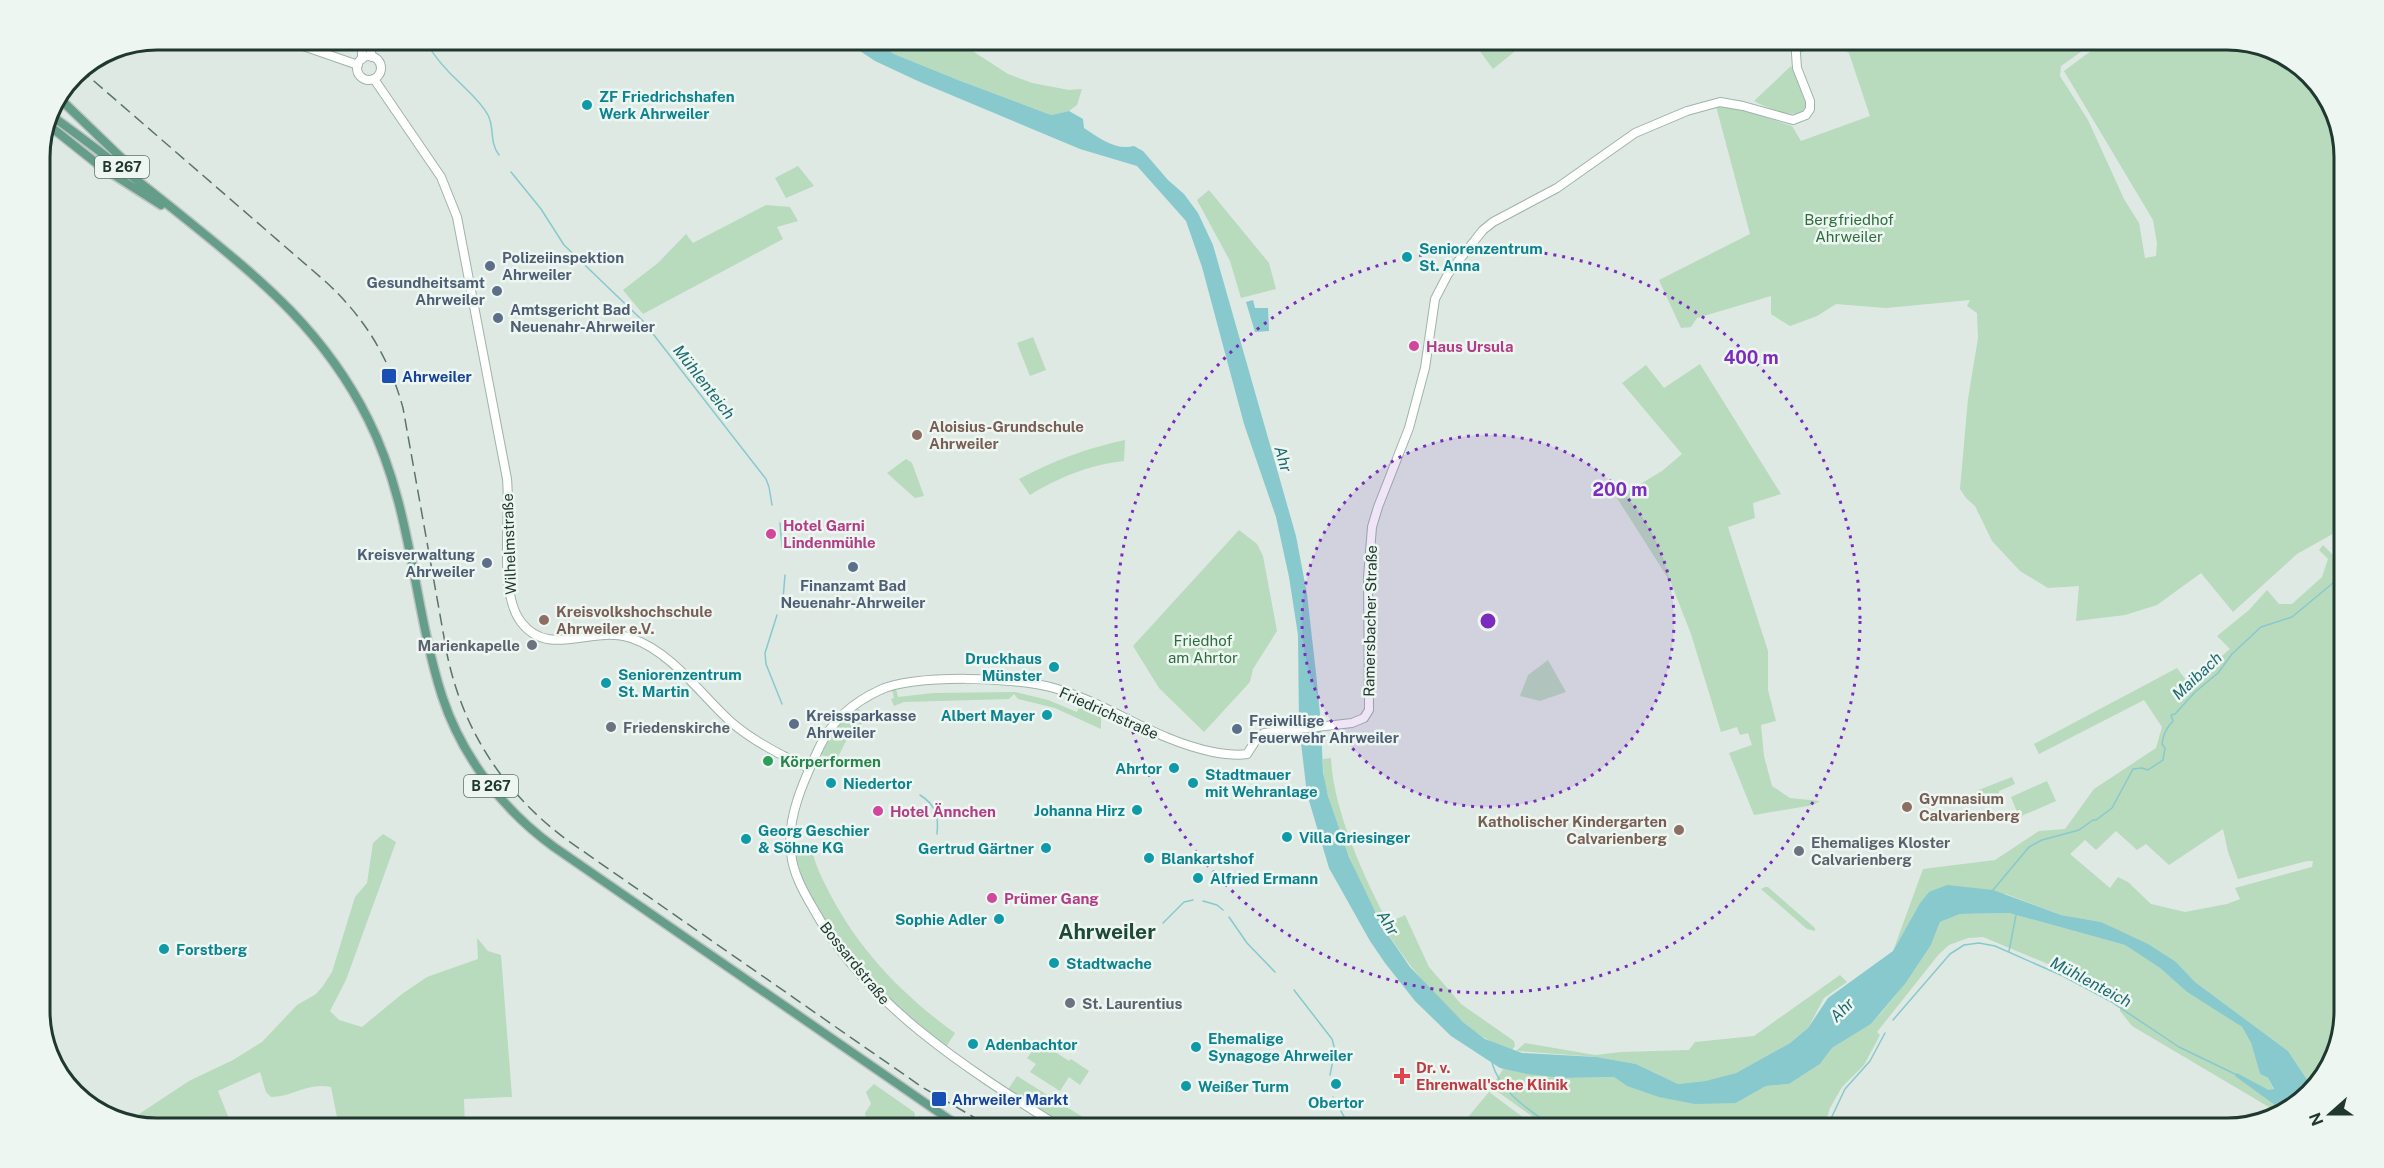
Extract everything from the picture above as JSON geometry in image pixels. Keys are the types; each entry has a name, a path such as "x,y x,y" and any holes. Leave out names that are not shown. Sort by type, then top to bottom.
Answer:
{"main road":[{"path":"320,50 360,62 372,57"},
{"path":"361,50 360,76 367,80 374,79 380,73 380,65 372,57 370,50"},
{"name":"Ramersbacher Straße","path":"1194,747 1243,755 1250,751 1258,737 1264,733 1352,723 1364,718 1369,710 1368,577 1372,527 1409,428 1425,368 1434,299 1448,274 1483,230 1493,222 1557,188 1635,133 1687,111 1720,102 1793,120 1806,115 1810,109 1810,101 1797,68 1796,50"},
{"name":"Wilhelmstraße","path":"374,79 441,177 457,217 487,387 507,479 509,593 517,616 529,631 545,640 612,635 643,643 664,657 743,731 777,753 809,768"},
{"name":"B 267","path":"64,103 192,224"},
{"name":"B 267","path":"56,119 121,166 259,280 306,326 332,358 363,409 384,456 395,489 443,698 471,757 497,795 525,825 554,847 947,1118"},
{"name":"B 267","path":"53,129 100,166 192,224"},
{"name":"Friedrichstraße","path":"809,768 832,727 842,715 857,704 880,690 890,687 954,679 1017,681 1054,688 1081,698 1161,736 1194,747"},
{"name":"Bossardstraße","path":"809,768 798,800 790,836 792,858 805,893 835,943 891,1008 960,1061 1046,1118"}],"green space":[{"path":"888,50 971,50 1008,74 1032,83 1069,90 1082,89 1077,105 1069,111 1051,115"},
{"path":"1479,50 1516,50 1493,69"},
{"name":"Bergfriedhof Ahrweiler","path":"1844,50 2084,50 2061,66 2060,76 2088,120 2124,199 2139,223 2145,258 2156,256 2157,243 2153,220 2064,71 2092,50 2235,50 2262,55 2298,76 2308,86 2323,109 2329,122 2334,149 2334,533 2297,554 2233,612 2201,573 2157,605 2125,615 2076,621 2079,586 2048,588 2020,571 1992,541 1975,506 1960,489 1968,399 1978,338 1977,313 1967,306 1970,300 1886,308 1836,304 1817,316 1790,326 1771,314 1771,296 1697,318 1691,327 1681,328 1659,280 1750,234 1716,106 1740,109 1792,126 1801,141 1870,116 1849,53"},
{"path":"1791,66 1807,102 1805,109 1799,113 1784,113 1754,101"},
{"path":"798,166 814,186 786,198 775,178"},
{"path":"1209,190 1269,263 1276,289 1241,298 1230,261 1197,200"},
{"path":"766,205 790,207 798,221 777,227 783,239 643,314 623,290 658,263 686,234 693,243"},
{"path":"1033,337 1046,370 1030,376 1017,343"},
{"path":"1700,364 1781,494 1753,503 1755,518 1728,527 1768,651 1768,690 1776,721 1761,725 1764,756 1772,786 1790,798 1820,801 1813,805 1754,815 1729,753 1752,745 1748,733 1740,735 1737,727 1721,732 1691,634 1671,583 1617,498 1662,471 1682,454 1622,383 1646,365 1664,388"},
{"path":"1125,440 1124,461 1100,465 1075,473 1030,495 1019,479 1070,456"},
{"path":"906,459 912,463 924,496 915,498 887,473"},
{"name":"Friedhof am Ahrtor","path":"1239,530 1257,544 1263,556 1277,631 1253,669 1250,682 1204,732 1159,688 1133,646"},
{"path":"2323,545 2334,556 2334,1026 2323,1059 2308,1082 2288,1051 2195,982 2176,962 2101,922 2061,915 2006,894 1929,892 1920,903 1893,951 1923,869 1995,860 2039,831 2065,829 2094,789 2156,748 2162,727 2144,700 2039,754 2034,744 2177,668 2189,684 2230,649 2217,636 2249,610 2267,590 2279,604 2292,604 2322,577 2328,559 2319,550","holes":["2223,829 2228,852 2238,879 2313,861 2312,867 2235,888 2240,899 2227,904 2185,912 2151,904 2128,882 2118,877 2110,888 2070,854 2085,840 2096,850 2116,831 2137,850 2146,844 2169,865"]},
{"path":"1548,660 1566,692 1540,701 1520,696 1528,675"},
{"path":"896,689 898,697 933,693 1015,692 1048,700 1077,712 1081,703 1101,716 1101,729 1055,708 1018,699 1014,694 1009,699 904,702 894,706 891,699 894,698 892,690"},
{"path":"858,708 865,721 850,733 837,759 821,755 835,728"},
{"path":"1331,758 1337,799 1351,843 1388,923 1405,915 1429,967 1461,1004 1514,1041 1515,1046 1512,1050 1485,1038 1448,1008 1412,967 1382,924 1347,852 1325,785 1323,759"},
{"path":"2012,777 2015,784 1981,803 1976,791"},
{"path":"2047,781 2056,801 2019,817 2011,797"},
{"path":"383,834 396,842 346,980 330,1011 339,1020 362,1027 427,977 478,959 477,938 488,951 501,955 512,1097 464,1099 465,1118 337,1118 331,1087 315,1086 271,1097 266,1092 260,1072 218,1091 229,1118 135,1116 189,1081 233,1060 262,1042 297,1005 316,994 323,986 332,972 355,897 367,883 373,843"},
{"path":"794,847 812,848 826,886 851,929 866,949 899,986 955,1033 946,1047 897,1007 851,959 815,906 802,877"},
{"path":"1768,887 1815,928 1815,931 1807,929 1761,889"},
{"path":"2009,913 2125,945 2160,968 2187,992 2242,1027 2251,1043 2260,1074 2268,1078 2274,1090 2269,1090 2237,1073 2236,1076 2276,1106 2272,1109 2132,1026 2120,1011 2120,1001 2065,971 1983,937 1968,938 1949,945 1939,954 1877,1032 1880,1035 1864,1065 1842,1087 1827,1118 1535,1118 1491,1087 1504,1068 1564,1078 1614,1077 1627,1086 1736,1103 1766,1086 1789,1084 1820,1064 1832,1048 1871,1024 1905,984 1931,945 1940,922 1960,914"},
{"path":"1840,975 1847,982 1824,998 1808,1028 1790,1043 1736,1073 1705,1081 1678,1084 1636,1064 1597,1057 1516,1051 1525,1043 1595,1055 1689,1050 1695,1042 1754,1036"},
{"path":"1040,1042 1089,1071 1080,1085 1069,1077 1060,1091 1030,1072 1036,1064 1027,1058"},
{"path":"1017,1076 1084,1118 1050,1118 1007,1091"},
{"path":"874,1084 915,1115 913,1118 866,1118 865,1113 871,1104 866,1092"},
{"path":"1489,1092 1524,1118 1467,1118"}],"water":[{"name":"Ahr","path":"858,50 888,50 958,80 1051,115 1069,111 1083,119 1084,128 1102,139 1114,145 1134,146 1143,151 1168,180 1184,194 1198,213 1213,245 1296,536 1307,594 1321,724 1323,772 1328,796 1349,857 1382,926 1410,967 1463,1022 1485,1039 1522,1053 1597,1057 1636,1064 1678,1084 1705,1081 1736,1073 1790,1043 1808,1028 1828,998 1893,951 1920,903 1929,892 1947,885 1993,890 2061,915 2101,922 2148,944 2176,962 2195,982 2288,1051 2308,1082 2300,1084 2298,1092 2276,1106 2235,1076 2237,1073 2269,1090 2274,1089 2268,1078 2260,1074 2251,1043 2242,1027 2187,992 2160,968 2125,945 2009,913 1960,914 1940,922 1931,945 1905,984 1871,1024 1832,1048 1820,1064 1789,1084 1766,1086 1736,1103 1695,1104 1659,1097 1627,1086 1614,1077 1564,1078 1500,1068 1451,1036 1415,1001 1385,963 1329,868 1307,794 1299,726 1298,635 1276,517 1244,424 1202,267 1186,221 1137,166 1080,149 875,61"},
{"path":"1253,300 1255,308 1268,308 1269,331 1255,332 1246,302"}],"waterway":[{"name":"Mühlenteich","path":"431,50 485,110 490,120 494,145 499,155"},
{"name":"Mühlenteich","path":"511,172 541,209 564,245 643,321 766,479 772,505"},
{"name":"Mühlenteich","path":"780,523 782,547"},
{"name":"Mühlenteich","path":"783,599 785,575"},
{"name":"Maibach","path":"1993,890 2029,847 2042,840 2079,830 2112,808 2133,769 2148,770 2163,760 2165,748 2162,744 2166,731 2173,721 2171,715 2175,714 2195,692 2218,673 2232,654 2261,627 2292,617 2334,582"},
{"name":"Mühlenteich","path":"777,615 765,653 766,664 782,704"},
{"name":"Mühlenteich","path":"920,795 933,807 937,834"},
{"name":"Mühlenteich","path":"1163,923 1184,902 1193,900"},
{"name":"Mühlenteich","path":"1203,901 1217,905 1223,910"},
{"path":"2009,951 2016,915"},
{"name":"Mühlenteich","path":"1229,917 1247,943 1275,972"},
{"name":"Mühlenteich","path":"1893,1020 1950,954 1964,945 1979,943 1995,946 2063,976 2110,1001 2179,1047 2237,1075"},
{"name":"Mühlenteich","path":"1294,990 1332,1039 1335,1050 1330,1075"},
{"name":"Mühlenteich","path":"1831,1118 1845,1089 1870,1061 1885,1033"},
{"name":"Mühlenteich","path":"1492,1063 1502,1084 1518,1101 1541,1118"},
{"name":"Mühlenteich","path":"1333,1097 1345,1118"}],"railway":[{"path":"87,75 326,282 352,309 374,339 383,355 403,408 454,682 475,734 506,781 544,822 567,840 922,1087 975,1118"}],"place":[{"name":"ZF Friedrichshafen Werk Ahrweiler","path":"587,105"},
{"name":"Seniorenzentrum St. Anna","path":"1407,257"},
{"name":"Polizeiinspektion Ahrweiler","path":"490,266"},
{"name":"Gesundheitsamt Ahrweiler","path":"497,291"},
{"name":"Amtsgericht Bad Neuenahr-Ahrweiler","path":"498,318"},
{"name":"Haus Ursula","path":"1414,346"},
{"name":"Ahrweiler","path":"389,376"},
{"name":"Aloisius-Grundschule Ahrweiler","path":"917,435"},
{"name":"Hotel Garni Lindenmühle","path":"771,534"},
{"name":"Kreisverwaltung Ahrweiler","path":"487,563"},
{"name":"Finanzamt Bad Neuenahr-Ahrweiler","path":"853,567"},
{"name":"Kreisvolkshochschule Ahrweiler e.V.","path":"544,620"},
{"name":"Marienkapelle","path":"532,645"},
{"name":"Druckhaus Münster","path":"1054,667"},
{"name":"Seniorenzentrum St. Martin","path":"606,683"},
{"name":"Albert Mayer","path":"1047,715"},
{"name":"Kreissparkasse Ahrweiler","path":"794,724"},
{"name":"Friedenskirche","path":"611,727"},
{"name":"Freiwillige Feuerwehr Ahrweiler","path":"1237,729"},
{"name":"Körperformen","path":"768,761"},
{"name":"Ahrtor","path":"1174,768"},
{"name":"Niedertor","path":"831,783"},
{"name":"Stadtmauer mit Wehranlage","path":"1193,783"},
{"name":"Gymnasium Calvarienberg","path":"1907,807"},
{"name":"Johanna Hirz","path":"1137,810"},
{"name":"Hotel Ännchen","path":"878,811"},
{"name":"Katholischer Kindergarten Calvarienberg","path":"1679,830"},
{"name":"Villa Griesinger","path":"1287,837"},
{"name":"Georg Geschier & Söhne KG","path":"746,839"},
{"name":"Gertrud Gärtner","path":"1046,848"},
{"name":"Ehemaliges Kloster Calvarienberg","path":"1799,851"},
{"name":"Blankartshof","path":"1149,858"},
{"name":"Alfried Ermann","path":"1198,878"},
{"name":"Prümer Gang","path":"992,898"},
{"name":"Sophie Adler","path":"999,919"},
{"name":"Forstberg","path":"164,949"},
{"name":"Stadtwache","path":"1054,963"},
{"name":"St. Laurentius","path":"1070,1003"},
{"name":"Adenbachtor","path":"973,1044"},
{"name":"Ehemalige Synagoge Ahrweiler","path":"1196,1047"},
{"name":"Dr. v. Ehrenwall'sche Klinik","path":"1402,1076"},
{"name":"Obertor","path":"1336,1084"},
{"name":"Weißer Turm","path":"1186,1086"},
{"name":"Ahrweiler Markt","path":"939,1099"}],"district":[{"name":"Ahrweiler","path":"1107,931"}]}
